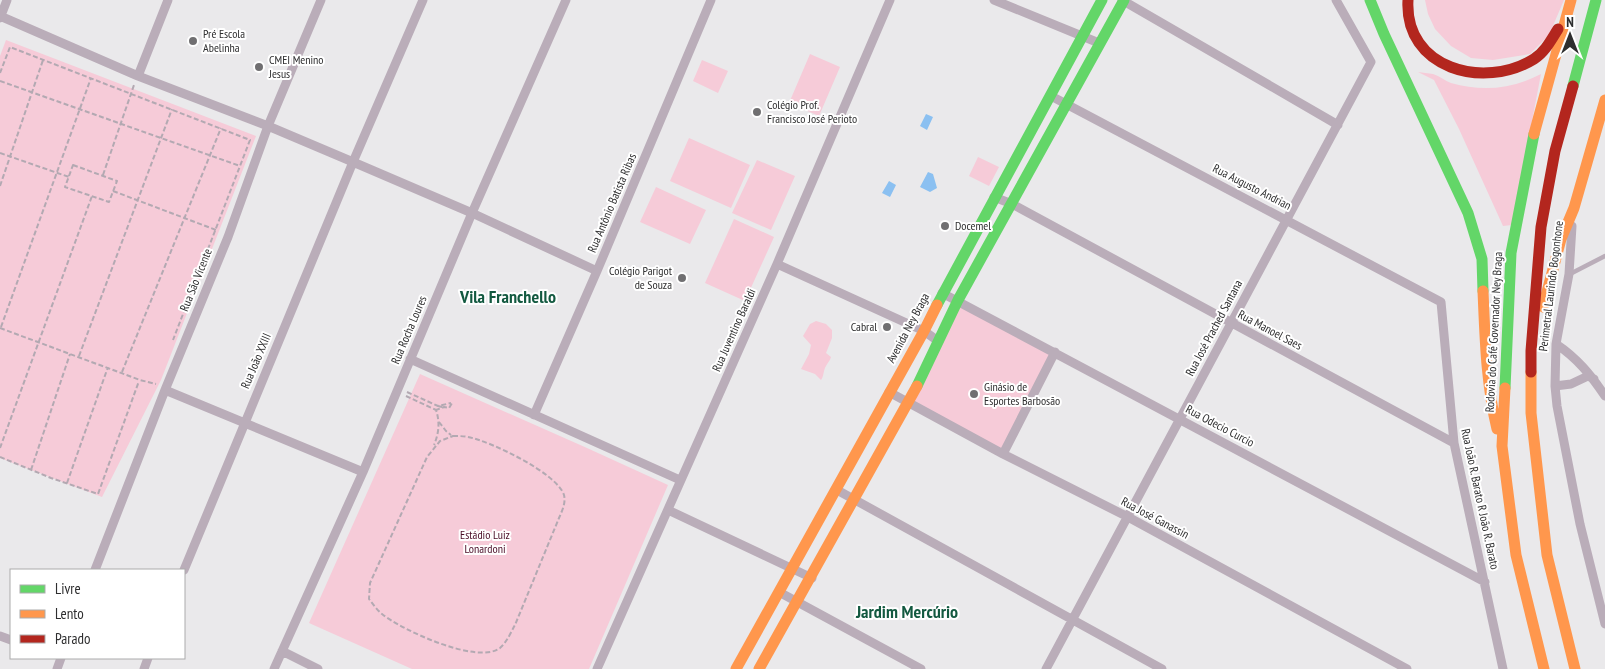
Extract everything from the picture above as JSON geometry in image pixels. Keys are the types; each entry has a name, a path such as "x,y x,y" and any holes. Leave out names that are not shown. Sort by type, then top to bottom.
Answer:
{"main road":[{"name":"Avenida Ney Braga","path":"736,669 924,331 942,293 1051,96 1081,35 1102,0"},
{"path":"759,669 909,403 958,300 1123,0"},
{"path":"1370,0 1468,213 1482,259 1491,404 1502,446"},
{"path":"1408,0 1407,12 1415,34 1425,52 1442,63 1461,71 1480,74 1503,72 1534,59 1545,50 1565,18"},
{"name":"Rodovia do Café Governador Ney Braga","path":"1544,669 1516,555 1502,446 1511,253 1533,136 1571,0"},
{"path":"1575,669 1547,555 1531,413 1530,351 1541,227 1558,142 1596,0"},
{"name":"Perimetral Laurindo Bogonhone","path":"1574,208 1605,100"},
{"path":"1530,351 1552,269 1574,208"}],"street":[{"path":"7,0 0,17 138,76 268,126 353,162 597,271"},
{"path":"138,76 168,0"},
{"name":"Rua São Vicente","path":"95,569 165,390 228,237 268,126 320,0"},
{"name":"Rua João XXIII","path":"184,569 353,162 423,0"},
{"name":"Rua Rocha Loures","path":"274,669 363,472 472,214 566,0"},
{"name":"Rua Antônio Batista Ribas","path":"534,415 711,0"},
{"name":"Rua Juventino Baraldi","path":"596,669 777,264 890,0"},
{"path":"994,0 1099,44"},
{"path":"1123,0 1338,125"},
{"name":"Rua José Prached Santana","path":"1046,669 1371,62 1336,0"},
{"name":"Rua Augusto Andrian","path":"1051,96 1441,302"},
{"name":"Rua Manoel Saes","path":"994,197 1012,204 1454,443"},
{"name":"Perimetral Laurindo Bogonhone","path":"1574,208 1569,274 1556,344 1555,386 1557,406 1580,524 1605,624"},
{"path":"777,264 924,331 938,341"},
{"name":"Rua Odecio Curcio","path":"942,293 1484,582"},
{"name":"Rua João R. Barato R João R. Barato","path":"1441,302 1454,443 1503,669"},
{"path":"1556,344 1570,353 1594,379 1605,396"},
{"path":"1003,454 1055,352"},
{"path":"410,359 680,480"},
{"path":"1555,386 1571,384 1588,376 1594,379"},
{"path":"165,390 363,472"},
{"name":"Rua José Ganassin","path":"889,392 1003,454 1128,517 1407,669"},
{"path":"836,490 1162,669"},
{"path":"668,510 812,578"},
{"path":"779,592 921,669"},
{"path":"282,651 318,669"}],"lane":[{"path":"1569,274 1605,256"}],"path":[{"path":"0,73 10,47 250,140 173,339"},
{"path":"0,186 43,60"},
{"path":"102,176 130,93 138,76"},
{"path":"91,78 0,328 156,385 159,376"},
{"path":"0,81 240,166"},
{"path":"79,356 172,109"},
{"path":"122,372 221,128"},
{"path":"0,153 69,177"},
{"path":"73,165 117,181 109,202 65,186 69,177 73,165"},
{"path":"113,191 216,230"},
{"path":"0,448 92,196"},
{"path":"30,470 70,354"},
{"path":"66,483 108,367"},
{"path":"0,457 30,470 98,494 140,380"},
{"path":"397,391 438,406 449,408 452,403 438,406"},
{"path":"397,391 436,410 444,407"},
{"path":"438,406 436,410 440,422 446,431 453,436"},
{"path":"433,448 440,422"},
{"path":"453,436 469,437 497,447 521,459 545,474 564,495 564,505 515,625 500,648 479,654 442,644 399,625 380,613 369,599 370,583 427,457 440,441 453,436"}],"green space":[{"path":"1425,0 1564,0 1549,35 1530,54 1493,60 1471,58 1451,46 1435,29 1428,14"},
{"path":"6,40 256,136 161,380 102,497 0,458 0,56"},
{"path":"810,54 840,67 819,116 789,103"},
{"path":"702,60 728,71 718,93 693,81"},
{"path":"1418,72 1433,74 1451,83 1474,88 1508,86 1541,74 1512,225 1503,226 1459,129 1434,80"},
{"path":"689,138 750,165 731,208 670,181"},
{"path":"978,157 999,167 989,186 969,176"},
{"path":"757,160 795,176 771,230 732,213"},
{"path":"656,187 706,210 690,244 640,222"},
{"path":"734,219 774,237 745,301 705,283"},
{"path":"960,305 1051,352 1002,450 912,403"},
{"path":"816,321 826,324 832,330 832,338 826,353 831,357 821,380 815,374 801,369 809,354 811,345 803,336 810,324"},
{"name":"Estádio Luiz Lonardoni","path":"420,374 668,485 589,669 412,669 309,623"}],"water":[{"path":"926,114 933,117 927,130 920,126"},
{"path":"928,172 933,174 937,188 930,192 920,187"},
{"path":"889,181 896,185 890,197 882,193"}],"traffic: fast":[{"path":"937,305 1102,0"},
{"path":"917,386 958,300 1124,0"},
{"path":"1370,0 1468,213 1482,259 1483,291"},
{"path":"1573,86 1596,0"},
{"path":"1505,388 1511,253 1534,134"}],"traffic: slow":[{"path":"1534,134 1571,0"},
{"path":"1574,208 1605,100"},
{"path":"1543,307 1561,239 1574,208"},
{"path":"1483,291 1488,378 1497,429"},
{"path":"736,669 937,305"},
{"path":"1531,372 1531,413 1547,555 1575,669"},
{"path":"759,669 917,386"},
{"path":"1505,388 1502,446 1516,555 1544,669"}],"traffic: jam":[{"path":"1408,0 1410,24 1419,43 1433,57 1451,67 1471,72 1493,73 1514,68 1534,59 1545,49 1558,29"},
{"path":"1531,372 1541,227 1555,151 1573,86"}],"place":[{"name":"Pré Escola Abelinha","path":"193,41"},
{"name":"CMEI Menino Jesus","path":"259,67"},
{"name":"Colégio Prof. Francisco José Perioto","path":"757,112"},
{"name":"Docemel","path":"945,226"},
{"name":"Colégio Parigot de Souza","path":"682,278"},
{"name":"Cabral","path":"887,327"},
{"name":"Ginásio de Esportes Barbosão","path":"974,394"}],"district":[{"name":"Vila Franchello","path":"508,297"},
{"name":"Jardim Mercúrio","path":"907,612"}]}
